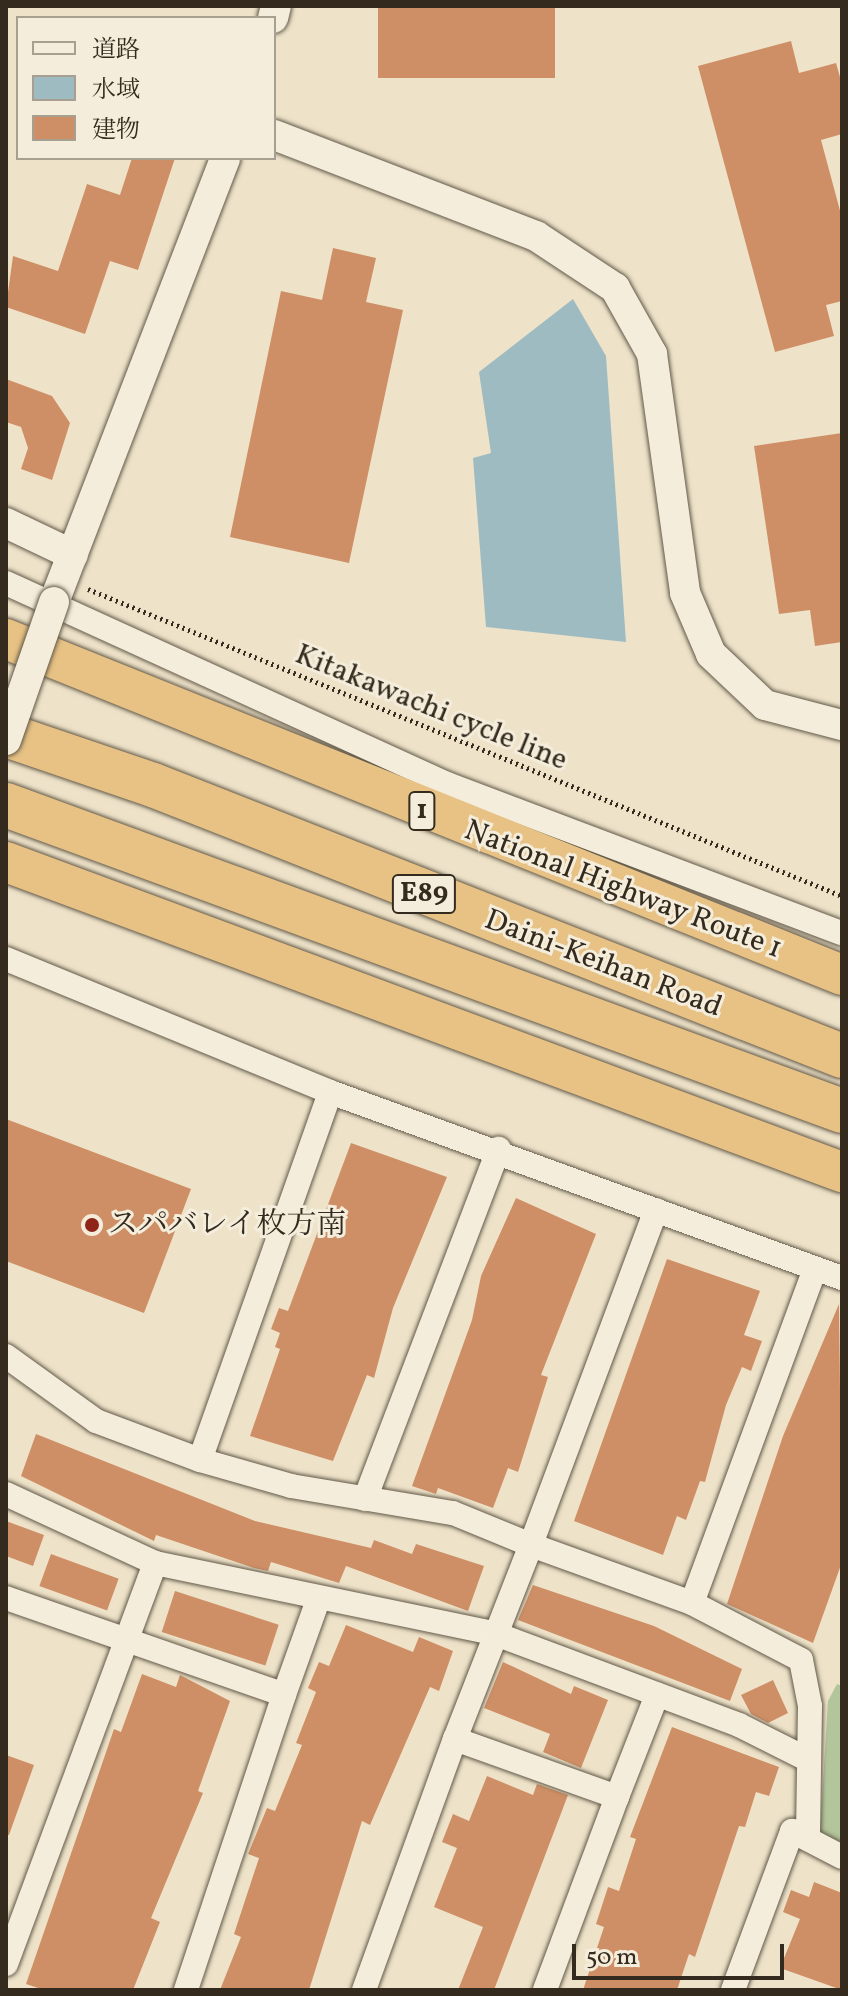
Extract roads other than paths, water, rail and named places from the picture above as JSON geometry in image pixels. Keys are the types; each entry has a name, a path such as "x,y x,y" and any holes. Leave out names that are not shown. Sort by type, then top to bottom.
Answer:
{"highway":[{"name":"National Highway Route 1","path":"6,639 842,975"},
{"path":"6,710 153,785"},
{"name":"Daini-Keihan Road","path":"6,737 153,785 842,1056"},
{"name":"Daini-Keihan Road","path":"6,805 842,1111"},
{"path":"6,822 176,866"},
{"path":"6,862 842,1172"}],"street":[{"path":"276,136 536,236 615,288 652,354 685,593 711,654 765,705 842,725"},
{"path":"6,737 224,160"},
{"path":"6,523 65,579 447,784 842,933"},
{"path":"6,583 65,579"},
{"path":"6,959 330,1092 499,1149 842,1278"},
{"path":"200,1460 330,1092"},
{"path":"365,1499 499,1149"},
{"path":"364,1990 493,1633 531,1545 656,1210"},
{"path":"692,1603 815,1269"},
{"path":"6,1356 96,1421 200,1460 365,1499 453,1513 531,1545 692,1603 801,1660 810,1706 808,1839"},
{"path":"6,1494 155,1563 318,1600 493,1633 657,1695 809,1760"},
{"path":"6,1964 124,1637 155,1563"},
{"path":"6,1598 284,1695"},
{"path":"186,1990 318,1600"},
{"path":"545,1990 657,1695"},
{"path":"455,1739 617,1797"},
{"path":"733,1990 792,1831 842,1857"}],"water":[{"path":"573,299 606,356 626,642 486,627 473,458 491,453 479,372"}],"place":[{"name":"スパバレイ枚方南","path":"92,1225"}]}
